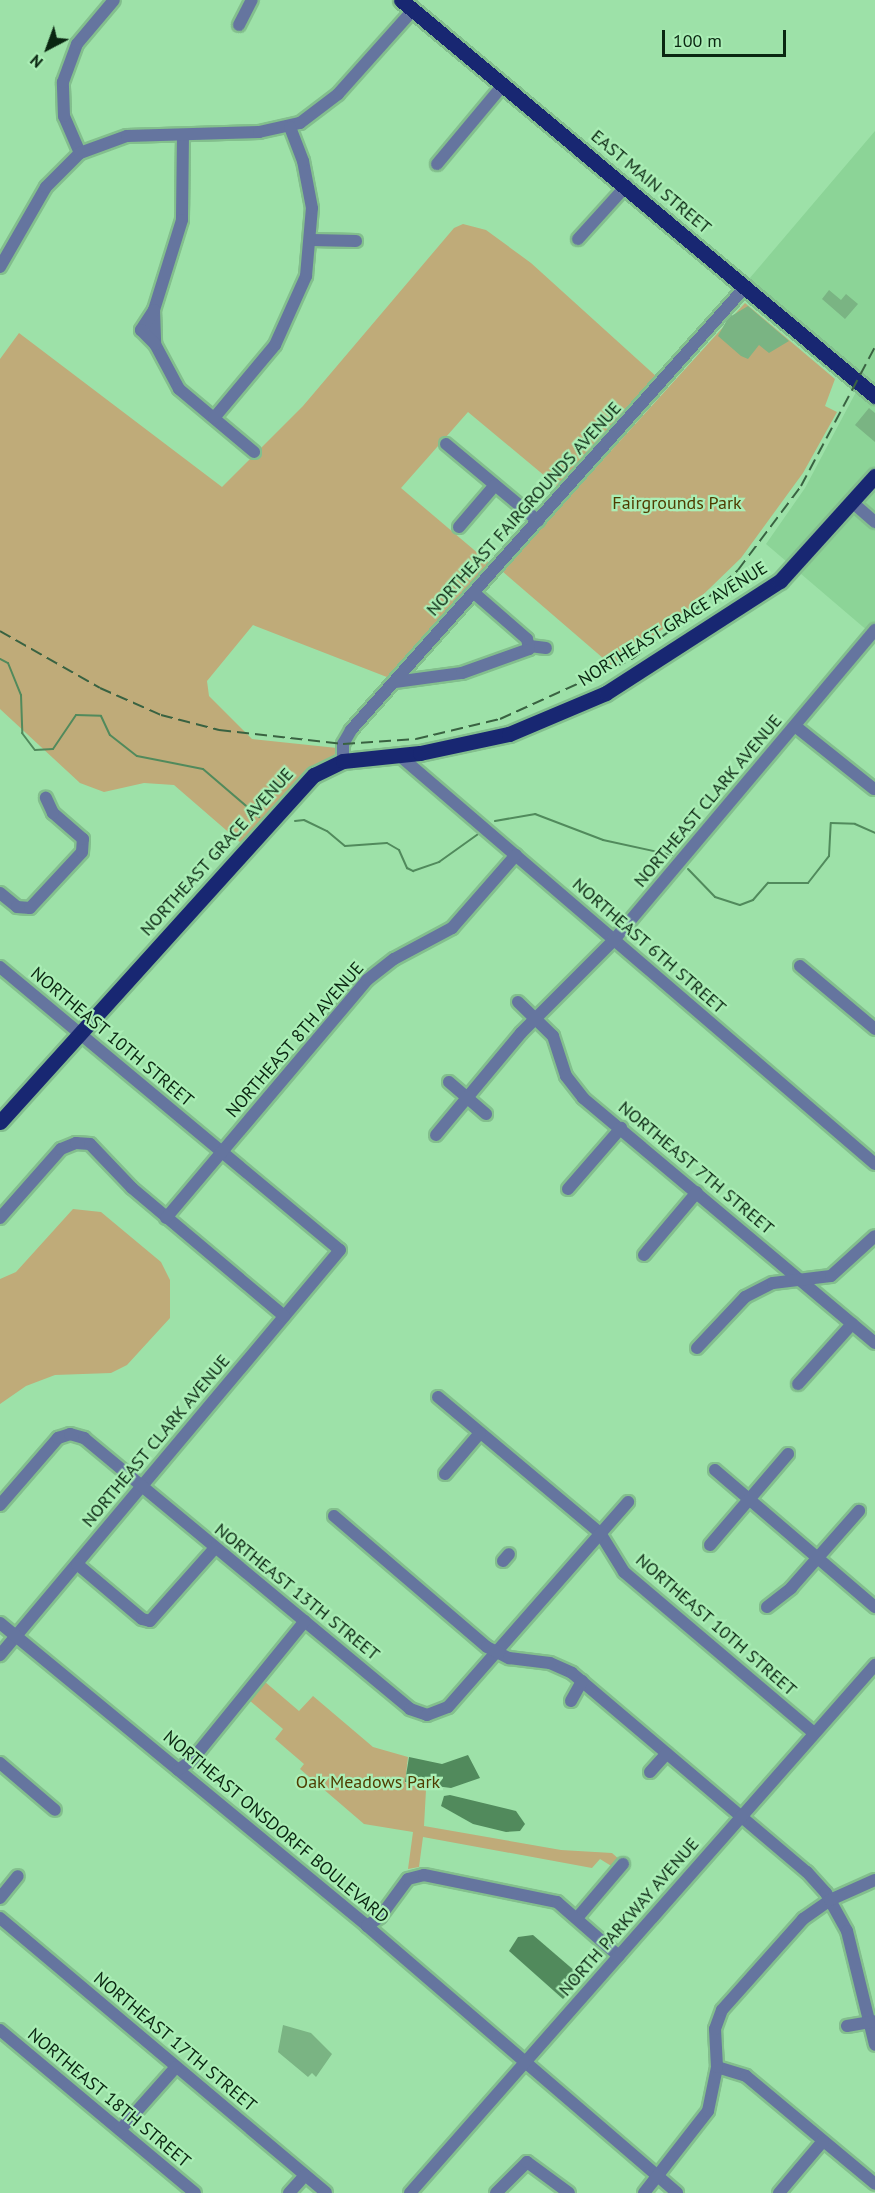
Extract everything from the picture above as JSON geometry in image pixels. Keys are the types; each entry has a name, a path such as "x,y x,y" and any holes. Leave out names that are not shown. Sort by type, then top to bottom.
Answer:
{"main road":[{"name":"EAST MAIN STREET","path":"407,5 874,392"},
{"name":"NORTHEAST GRACE AVENUE","path":"0,1122 303,784 343,761 400,756 509,734 606,693 780,581 853,503 875,476"}],"street":[{"path":"80,153 64,116 63,82 77,44 114,0"},
{"path":"239,25 252,0"},
{"path":"0,267 46,187 80,153 127,136 239,133 290,128 327,106 407,5"},
{"path":"437,164 503,85"},
{"path":"214,418 290,320 306,276 312,240 309,184 290,128"},
{"path":"183,135 182,220 154,310 155,344 172,381 254,452"},
{"path":"578,239 626,186"},
{"path":"312,240 356,242"},
{"name":"NORTHEAST FAIRGROUNDS AVENUE","path":"343,761 343,744 351,730 746,286"},
{"path":"446,444 538,521"},
{"path":"459,527 495,485"},
{"path":"853,503 875,522"},
{"path":"474,593 527,639 530,646"},
{"name":"NORTHEAST CLARK AVENUE","path":"436,1135 536,1018 613,941 875,630"},
{"path":"530,646 546,648"},
{"path":"394,682 402,685 462,673 524,652 530,646"},
{"path":"795,726 874,789"},
{"name":"NORTHEAST 6TH STREET","path":"400,756 875,1164"},
{"path":"0,893 23,909 35,904 84,847 83,839 53,813 46,798"},
{"name":"NORTHEAST 8TH AVENUE","path":"166,1218 367,980 394,959 452,928 516,855"},
{"path":"800,966 875,1029"},
{"name":"NORTHEAST 10TH STREET","path":"0,967 340,1250"},
{"name":"NORTHEAST 7TH STREET","path":"518,1002 553,1036 570,1082 875,1343"},
{"path":"449,1082 486,1114"},
{"path":"568,1189 621,1128"},
{"path":"0,1218 61,1149 76,1143 95,1147 166,1218 284,1316"},
{"path":"644,1255 697,1192"},
{"path":"697,1348 745,1297 773,1283 831,1276 875,1236"},
{"name":"NORTHEAST CLARK AVENUE","path":"0,1655 340,1250"},
{"path":"798,1383 852,1324"},
{"name":"NORTHEAST 10TH STREET","path":"438,1397 600,1533 624,1572 814,1733"},
{"path":"445,1474 480,1432"},
{"name":"NORTHEAST 13TH STREET","path":"0,1505 53,1443 70,1434 90,1442 215,1548 422,1715 445,1710 496,1652"},
{"path":"710,1545 788,1454"},
{"path":"715,1470 875,1607"},
{"path":"496,1652 628,1502"},
{"path":"766,1607 817,1558 859,1511"},
{"path":"334,1516 496,1652 558,1665 582,1681 807,1872 830,1900 853,1949 875,2045"},
{"path":"77,1564 142,1619 150,1621 215,1548"},
{"path":"182,1765 192,1747 199,1747 305,1621"},
{"name":"NORTHEAST ONSDORFF BOULEVARD","path":"0,1623 182,1765 370,1922 524,2065 676,2193"},
{"name":"NORTH PARKWAY AVENUE","path":"410,2193 875,1665"},
{"path":"571,1701 582,1681"},
{"path":"650,1772 667,1753"},
{"path":"0,1763 55,1810"},
{"path":"577,1918 623,1864"},
{"path":"370,1922 374,1912 386,1904 408,1879 424,1875 546,1898 577,1918 619,1956"},
{"path":"0,1898 18,1876"},
{"path":"644,2193 703,2121 713,2098 717,2067 715,2029 722,2010 795,1927 830,1900 875,1880"},
{"name":"NORTHEAST 17TH STREET","path":"0,1918 326,2193"},
{"path":"847,2026 871,2022"},
{"name":"NORTHEAST 18TH STREET","path":"0,2030 195,2193"},
{"path":"120,2130 176,2067"},
{"path":"717,2067 746,2076 875,2184"},
{"path":"779,2193 823,2141"},
{"path":"496,2193 527,2162 569,2193"},
{"path":"289,2193 305,2175"}],"shaded area":[{"path":"875,131 875,625 869,632 766,544 805,488 864,377 749,279"},
{"path":"468,1755 480,1778 451,1788 405,1782 409,1757 442,1764"},
{"path":"450,1795 516,1811 525,1824 520,1831 506,1832 473,1824 441,1806 444,1796"},
{"path":"533,1935 583,1978 563,1999 509,1951 518,1937"}],"green space":[{"path":"463,224 486,230 531,263 658,378 558,487 468,412 401,488 493,566 392,679 253,625 207,681 209,696 252,739 337,748 334,756 296,781 241,843 174,785 144,783 104,792 80,783 0,709 0,359 19,333 222,487 303,406 454,228"},
{"name":"Fairgrounds Park","path":"745,303 835,379 825,406 837,412 803,473 741,558 679,618 611,665 502,571"},
{"path":"73,1209 101,1212 161,1262 170,1280 170,1318 127,1365 111,1373 55,1375 26,1386 0,1404 0,1279 16,1272"},
{"name":"Oak Meadows Park","path":"264,1681 299,1711 313,1696 373,1747 408,1757 405,1783 426,1790 424,1826 561,1850 612,1853 620,1860 613,1867 600,1859 592,1868 423,1837 419,1867 408,1869 413,1832 364,1824 300,1769 304,1764 275,1739 283,1729 249,1700"}],"building":[{"path":"829,290 841,300 846,294 858,304 845,319 822,299"},
{"path":"748,306 789,341 769,353 759,345 748,359 741,356 718,336 728,318"},
{"path":"869,408 875,413 875,442 855,425"},
{"path":"283,2025 311,2033 332,2054 316,2077 312,2073 308,2077 278,2052"}],"waterway":[{"path":"0,659 8,663 21,695 22,733 35,750 53,749 76,715 101,716 110,735 137,756 203,769 259,817"},
{"path":"495,821 535,814 603,840 672,855"},
{"path":"295,821 304,820 327,831 345,846 387,843 399,850 407,868 413,871 439,862 481,832"},
{"path":"688,869 715,897 740,905 753,900 768,883 808,883 829,856 831,823 855,824 875,833"}],"railway":[{"path":"0,631 100,688 161,715 219,730 343,744 416,739 500,719 632,659 683,621 738,570 801,486 875,347"}]}
